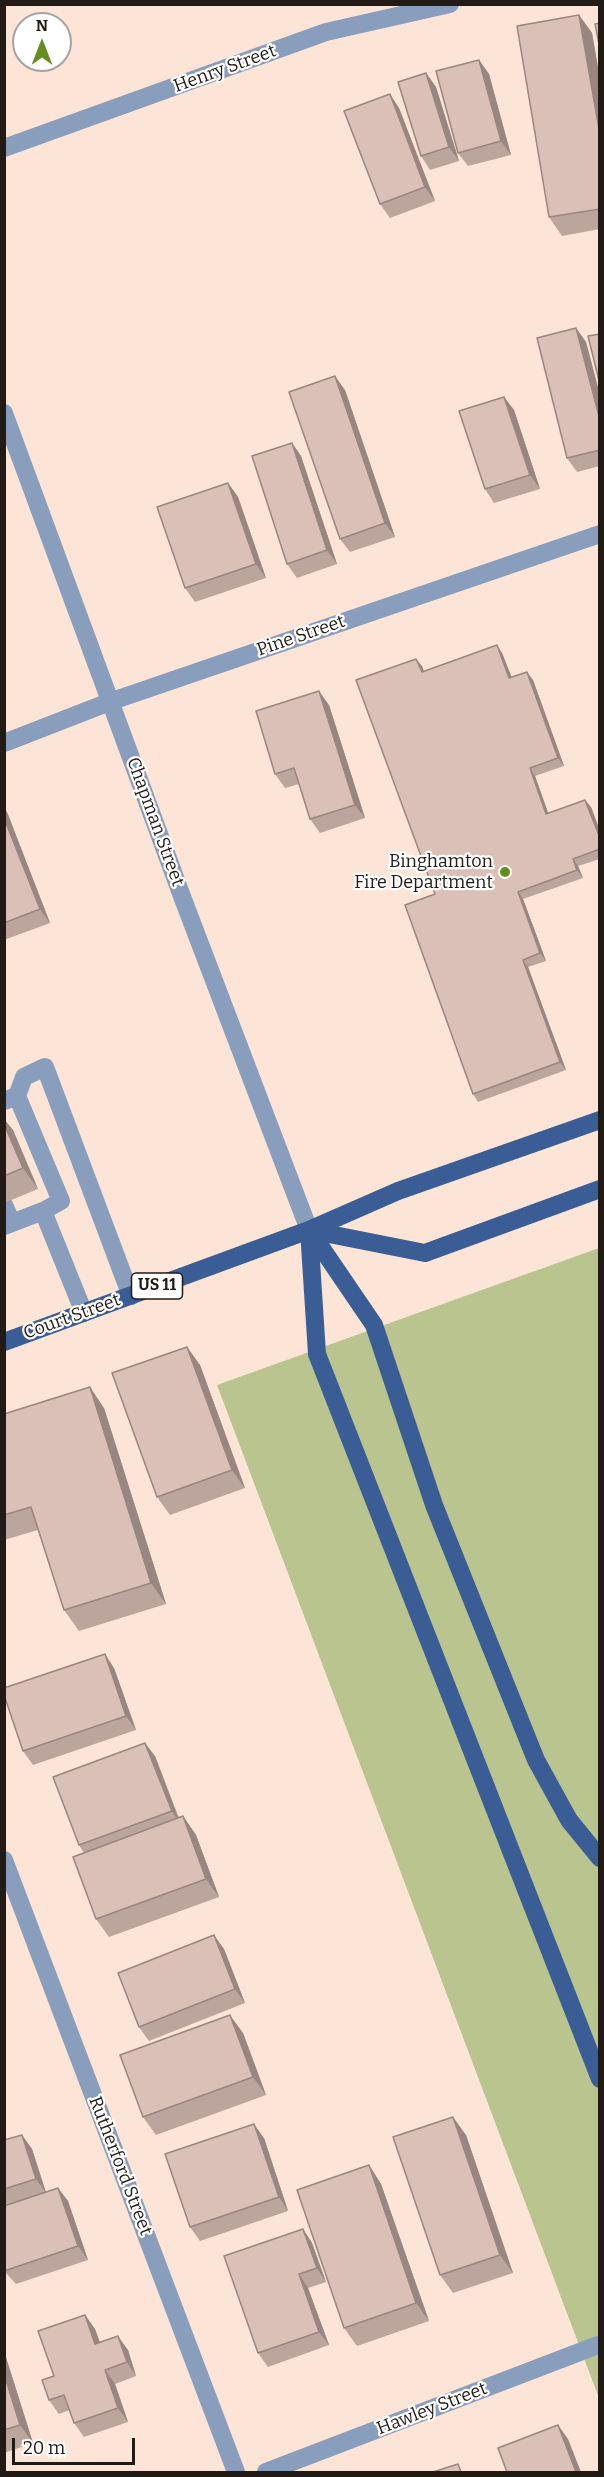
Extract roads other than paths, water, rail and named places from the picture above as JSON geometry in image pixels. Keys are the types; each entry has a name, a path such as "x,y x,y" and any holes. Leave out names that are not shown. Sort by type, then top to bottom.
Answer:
{"main road":[{"name":"Court Street","path":"4,1342 309,1230 398,1191 600,1120"},
{"path":"309,1230 425,1253 600,1189"},
{"path":"309,1230 374,1325 434,1506 536,1760 569,1820 600,1858"},
{"path":"309,1230 316,1354 600,2079"}],"street":[{"name":"Henry Street","path":"4,148 326,32 450,4"},
{"name":"Chapman Street","path":"4,413 112,701 183,899 309,1230"},
{"name":"Pine Street","path":"4,743 112,701 600,534"},
{"path":"4,1205 8,1224 43,1211 61,1201 11,1099 24,1077 45,1067 131,1296"},
{"path":"43,1211 84,1313"},
{"name":"Rutherford Street","path":"4,1860 236,2472"},
{"name":"Hawley Street","path":"266,2472 598,2345"}],"place":[{"name":"Binghamton Fire Department","path":"505,872"}]}
